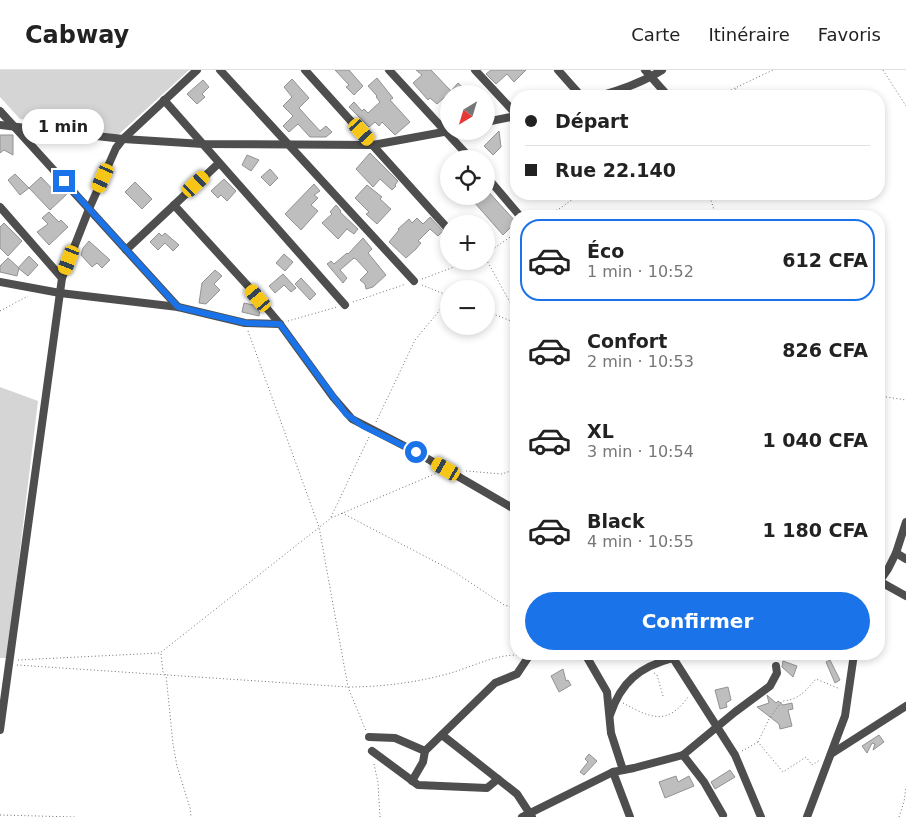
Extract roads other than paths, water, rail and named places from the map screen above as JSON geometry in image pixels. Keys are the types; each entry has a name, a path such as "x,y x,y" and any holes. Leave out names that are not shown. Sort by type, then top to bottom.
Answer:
{"street":[{"path":"0,730 62,278 89,209 116,148 123,139 197,70"},
{"path":"220,70 414,281"},
{"path":"305,70 440,220"},
{"path":"389,70 440,124"},
{"path":"475,70 510,108"},
{"path":"558,70 576,90"},
{"path":"645,70 663,90"},
{"path":"620,90 651,77 662,70"},
{"path":"164,100 345,305"},
{"path":"0,111 178,307"},
{"path":"495,120 510,116"},
{"path":"0,126 123,139 203,144 373,145 440,132"},
{"path":"454,140 463,150"},
{"path":"126,250 219,163"},
{"path":"495,187 515,210"},
{"path":"174,205 280,324 346,414 510,506"},
{"path":"0,207 62,278"},
{"path":"0,282 60,293 178,307 246,323 280,324"},
{"path":"885,573 896,553 903,545 902,532 906,522"},
{"path":"896,553 906,559"},
{"path":"885,584 906,596"},
{"path":"412,781 423,762 425,751 495,683 517,674 526,660"},
{"path":"588,660 607,692 611,734 623,770"},
{"path":"609,720 621,690 645,667 662,660"},
{"path":"674,660 735,755 761,817"},
{"path":"807,817 845,716 853,660"},
{"path":"442,735 517,794 528,816 614,772 683,756 770,686 777,673 776,666"},
{"path":"831,754 906,706"},
{"path":"369,737 395,738 425,751"},
{"path":"372,752 422,786 487,788 498,779"},
{"path":"683,756 704,782 723,815"},
{"path":"614,772 630,817"}]}
